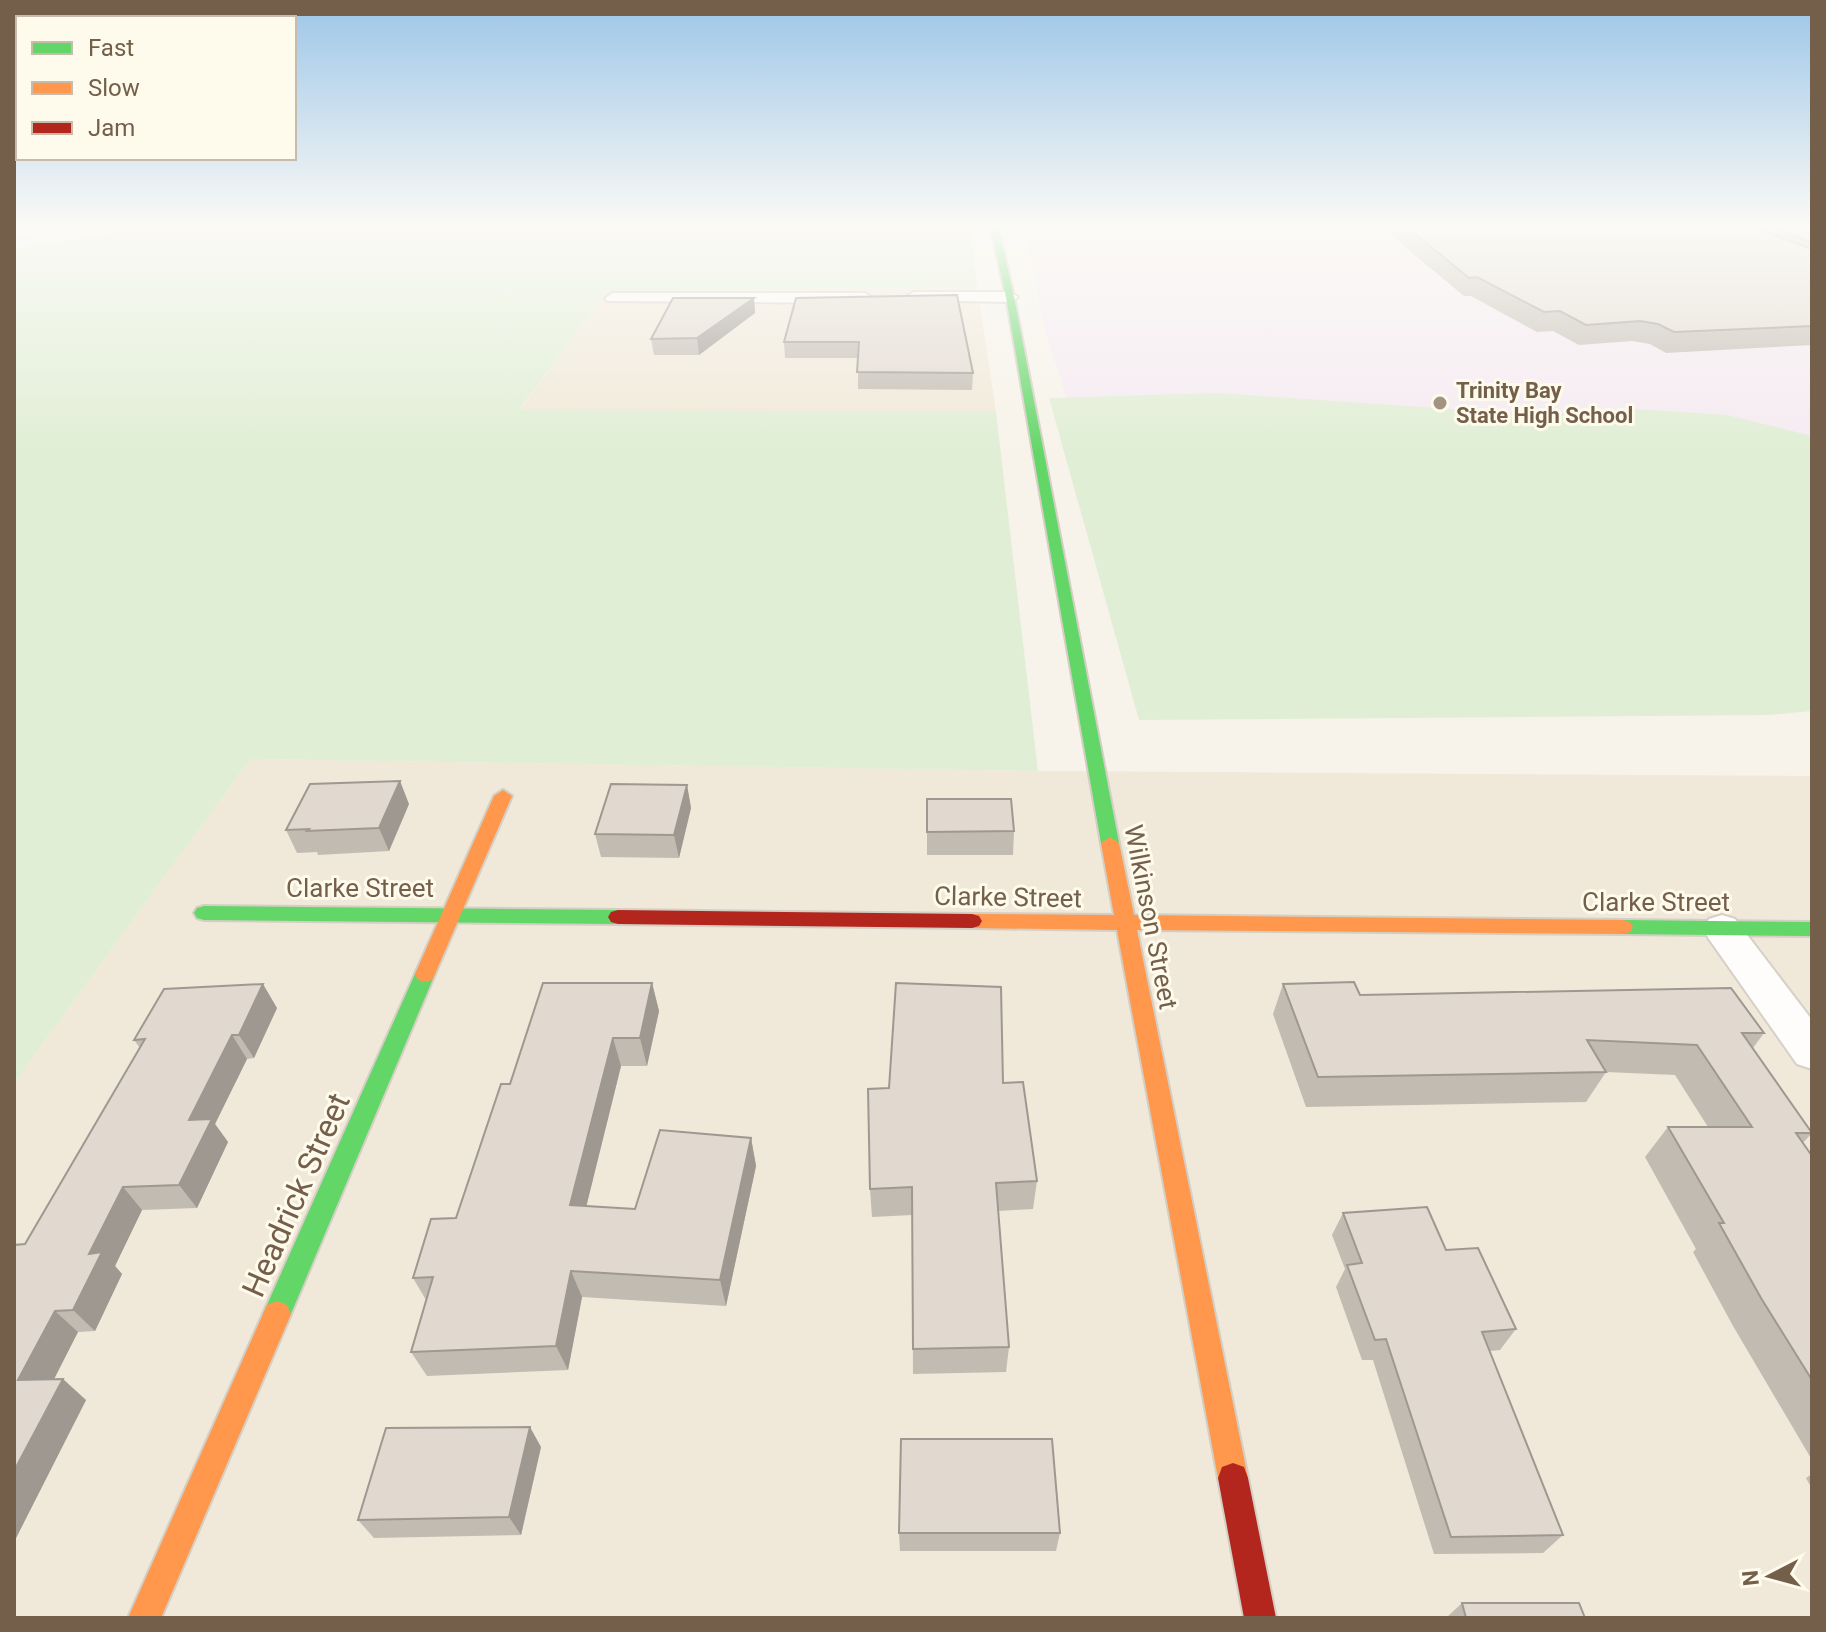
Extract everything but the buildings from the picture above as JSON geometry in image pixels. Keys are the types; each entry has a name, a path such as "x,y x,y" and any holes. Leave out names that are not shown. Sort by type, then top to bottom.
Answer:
{"street":[{"name":"Wilkinson Street","path":"1011,301 1125,924 1260,1618"},
{"name":"Headrick Street","path":"144,1618 503,796"},
{"name":"Clarke Street","path":"204,913 1812,929"},
{"path":"1722,929 1812,1052"}],"shaded area":[{"path":"599,301 979,301 996,412 519,411"},
{"name":"Trinity Bay State High School","path":"1039,301 1812,301 1812,480 1091,476 1045,330"},
{"path":"250,759 1038,771 1812,776 1812,1618 14,1618 14,1083"}],"green space":[{"path":"14,301 599,301 519,410 996,412 1038,771 250,759 14,1083"},
{"path":"1219,393 1538,415 1635,409 1727,415 1812,436 1812,711 1770,715 1139,720 1049,398"}],"traffic: fast":[{"path":"1011,301 1110,843"},
{"path":"204,913 618,917"},
{"path":"1623,927 1812,929"},
{"path":"277,1314 425,974"}],"traffic: slow":[{"path":"425,974 503,796"},
{"path":"1110,843 1233,1478"},
{"path":"972,921 1623,927"},
{"path":"144,1618 277,1314"}],"traffic: jam":[{"path":"618,917 972,921"},
{"path":"1233,1478 1260,1618"}],"place":[{"name":"Trinity Bay State High School","path":"1440,403"}]}
